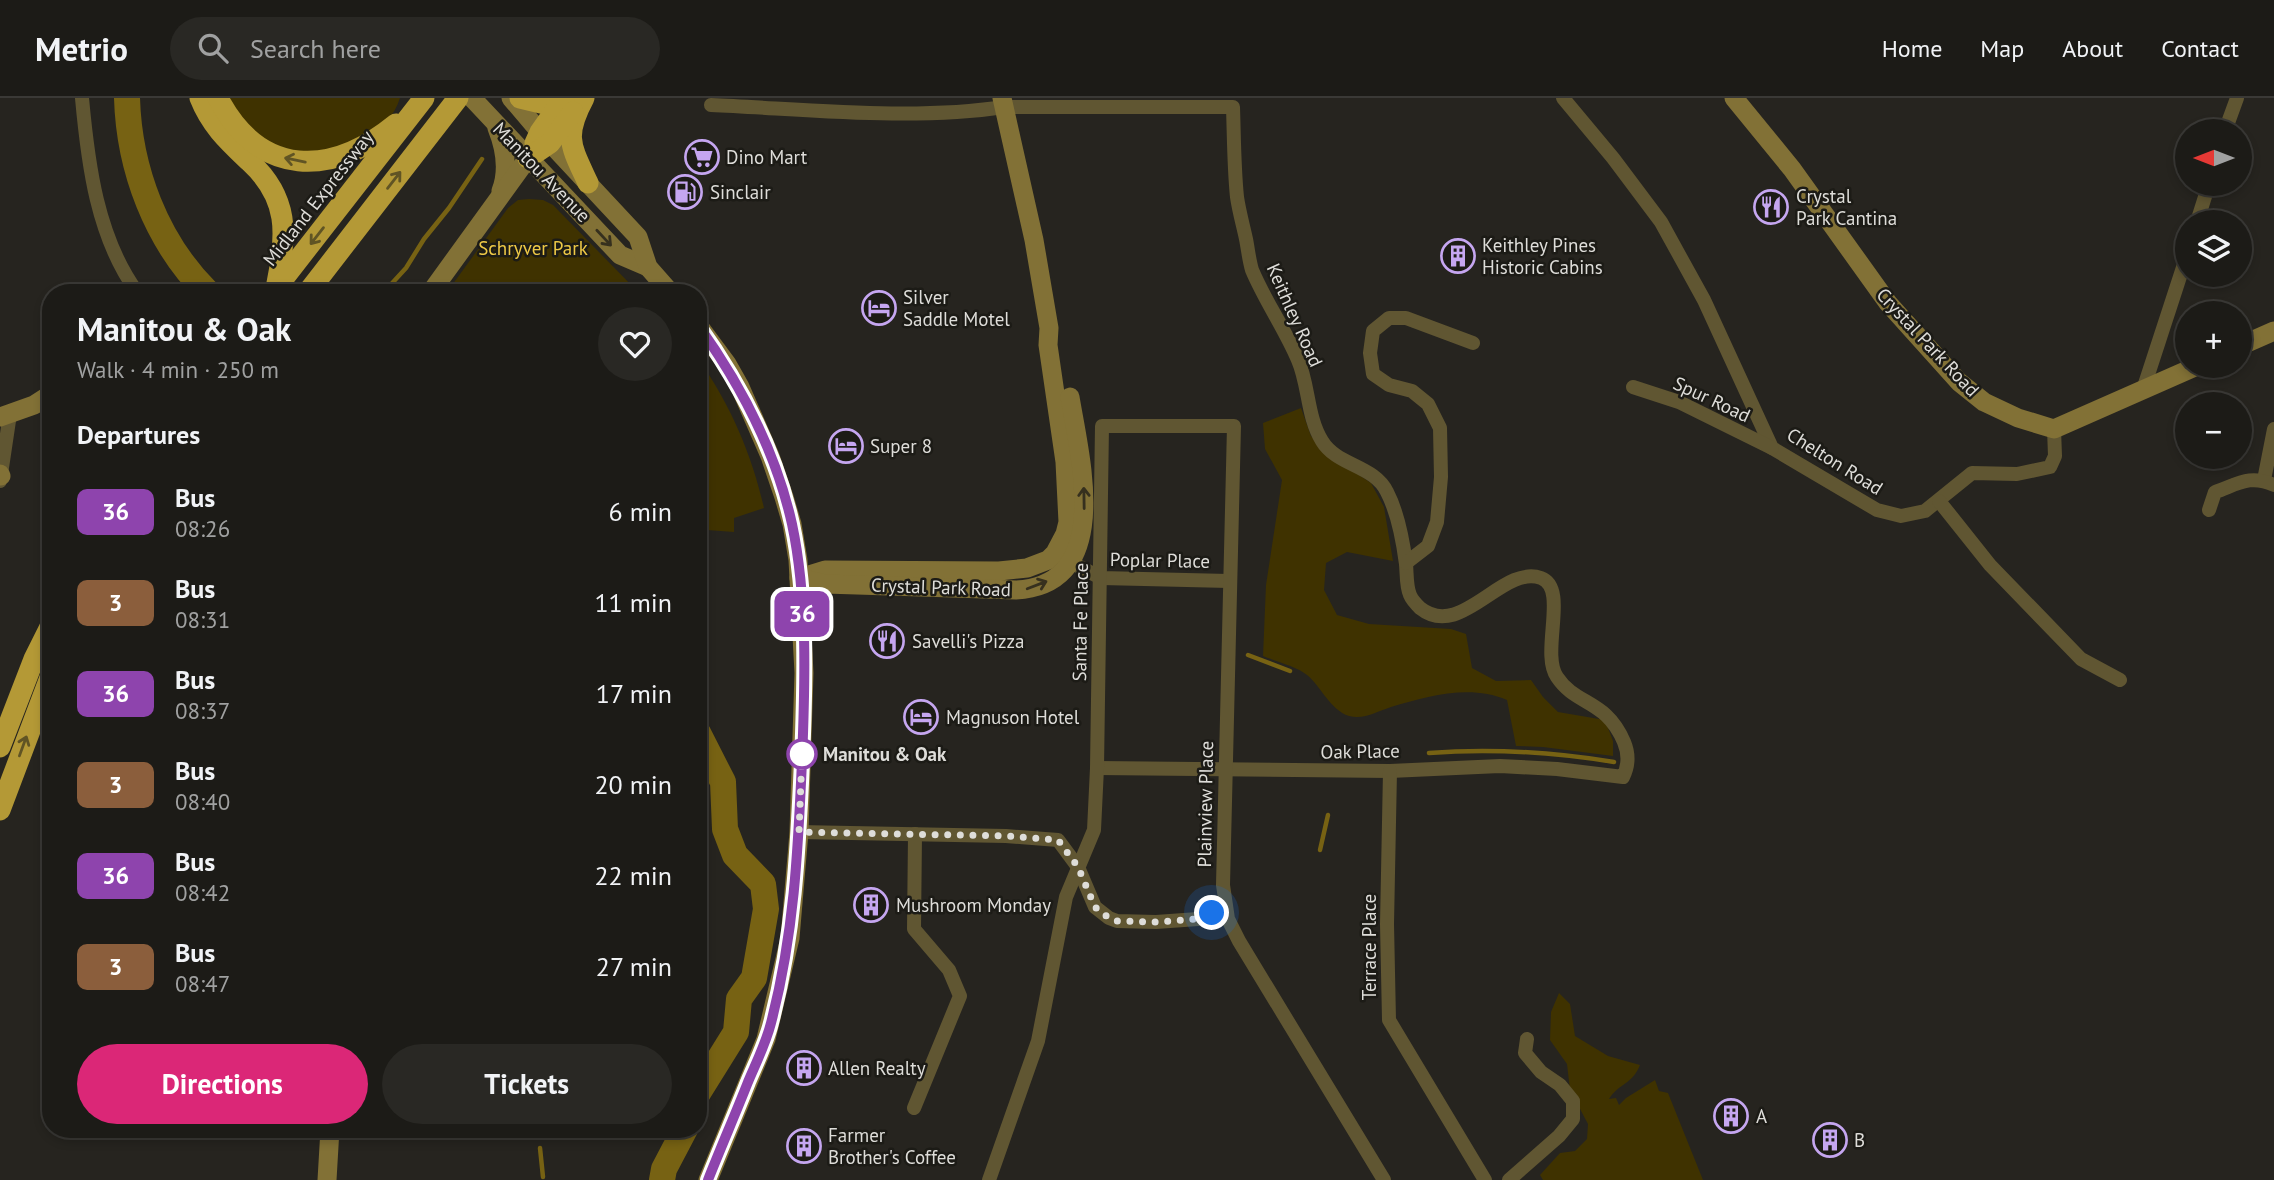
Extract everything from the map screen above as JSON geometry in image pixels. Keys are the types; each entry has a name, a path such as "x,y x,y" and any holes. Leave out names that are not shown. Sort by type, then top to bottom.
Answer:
{"highway":[{"path":"200,98 216,128 266,178 276,194 282,211 284,232 275,284"},
{"path":"218,98 235,125 260,147 290,160 307,163 323,162 358,148 391,128 422,101"},
{"path":"314,284 458,98"},
{"path":"520,98 545,104 563,98"},
{"path":"545,137 563,98"},
{"path":"528,158 583,98"},
{"path":"583,98 574,116 571,143 588,183"},
{"name":"Midland Expressway","path":"279,284 422,101"},
{"path":"0,747 42,643"},
{"path":"0,810 42,699"}],"street":[{"path":"82,98 91,169 108,239 133,284"},
{"name":"Manitou Avenue","path":"472,98 620,255 648,267"},
{"name":"Manitou Avenue","path":"511,98 638,237 648,267 663,284"},
{"name":"Chelton Road","path":"1563,98 1661,222 1704,300 1772,448 1877,510 1892,515 1911,515 1939,501 1972,473 2017,474 2050,467 2055,456 2054,429"},
{"name":"Crystal Park Road","path":"1734,98 1792,169 1888,303 1959,382 1983,402 2018,418 2054,429"},
{"path":"2229,119 2237,98"},
{"path":"711,105 886,113 981,110 1003,103 1034,240 1049,328 1048,345 1068,482 1068,522 1063,558"},
{"name":"Keithley Road","path":"1003,103 1233,107 1237,198 1252,268 1299,362 1321,441 1338,456 1373,474 1387,492 1399,529 1409,594 1417,605 1434,614 1448,615 1466,609 1514,579 1527,576 1548,582 1553,591 1554,614 1550,646 1556,677 1611,718 1626,746 1627,769 1623,777"},
{"path":"494,121 504,149 506,166 505,181 494,208"},
{"path":"437,284 528,158"},
{"path":"494,208 516,188 533,181 545,184 568,199"},
{"path":"2143,390 2177,287"},
{"path":"1406,564 1428,546 1437,522 1441,477 1440,428 1428,404 1412,391 1389,385 1373,374 1370,353 1373,331 1389,318 1406,318 1473,343"},
{"path":"2252,341 2274,331"},
{"path":"707,338 740,387 770,456 792,524 799,578 804,673 799,832 790,938 771,1025 708,1180"},
{"path":"2054,429 2175,376"},
{"name":"Spur Road","path":"1633,387 1679,402 1772,448"},
{"path":"0,477 5,416 42,400"},
{"name":"Santa Fe Place","path":"989,1180 1038,1041 1066,897 1094,830 1102,426 1234,426"},
{"name":"Plainview Place","path":"1234,426 1224,771 1225,907 1239,941 1384,1180"},
{"path":"2209,510 2215,492 2249,479 2269,483 2274,429"},
{"path":"1939,501 1990,565 2081,659 2120,680"},
{"name":"Crystal Park Road","path":"799,578 825,570 1014,570 1063,558"},
{"name":"Poplar Place","path":"1063,558 1101,578 1229,581"},
{"name":"Oak Place","path":"1097,768 1390,771 1500,766 1557,768 1623,777"},
{"name":"Terrace Place","path":"1390,771 1387,924 1389,1020 1485,1180"},
{"path":"799,832 1006,836 1058,840 1078,867 1095,907 1101,914 1117,921 1198,919 1225,907"},
{"path":"914,1108 960,996 949,970 914,929 915,834"},
{"path":"1508,1180 1559,1136 1573,1119 1573,1101 1560,1085 1541,1072 1525,1054 1527,1039"},
{"path":"329,1179 330,1138"}],"green space":[{"path":"226,98 400,98 394,111 377,130 317,158 254,138"},
{"name":"Schryver Park","path":"518,200 543,200 553,205 630,284 453,284 508,208"},
{"path":"707,372 738,430 764,508 734,518 734,532 707,530"},
{"path":"1301,408 1311,436 1329,455 1371,483 1384,507 1393,561 1347,552 1326,563 1324,590 1337,615 1369,624 1451,629 1466,634 1472,668 1496,681 1531,680 1558,712 1605,720 1613,741 1613,756 1516,746 1507,700 1493,695 1449,693 1365,716 1349,716 1336,708 1303,672 1263,656 1266,585 1282,480 1265,449 1263,423"},
{"path":"1559,993 1570,1004 1575,1036 1608,1056 1640,1065 1637,1072 1609,1099 1616,1098 1619,1105 1655,1080 1659,1091 1668,1093 1703,1180 1543,1180 1540,1175 1560,1153 1575,1151 1587,1139 1588,1124 1570,1090 1567,1064 1550,1040 1551,1012"}],"waterway":[{"path":"127,98 133,151 149,202 173,250 200,284"},
{"path":"391,284 406,268 482,159"},
{"path":"1248,655 1290,671"},
{"path":"707,751 723,782 725,829 735,855 763,884 766,909 754,978 739,999 736,1032 707,1079"},
{"path":"1429,753 1522,752 1614,762"},
{"path":"1320,850 1328,815"},
{"path":"662,1180 664,1169 680,1138"},
{"path":"540,1148 543,1177"}],"bus line":[{"name":"36","path":"707,337 727,364 752,412 770,456 792,524 798,560 804,673 799,832 790,938 771,1025 708,1180"}],"place":[{"name":"Dino Mart","path":"702,157"},
{"name":"Sinclair","path":"685,192"},
{"name":"Crystal Park Cantina","path":"1771,207"},
{"name":"Keithley Pines Historic Cabins","path":"1458,256"},
{"name":"Silver Saddle Motel","path":"879,308"},
{"name":"Super 8","path":"846,446"},
{"name":"Savelli's Pizza","path":"887,641"},
{"name":"Magnuson Hotel","path":"921,717"},
{"name":"Manitou & Oak","path":"802,754"},
{"name":"Mushroom Monday","path":"871,905"},
{"name":"Allen Realty","path":"804,1068"},
{"name":"A","path":"1731,1116"},
{"name":"B","path":"1830,1140"},
{"name":"Farmer Brother's Coffee","path":"804,1146"}],"route":[{"path":"802,754 799,832 1006,836 1058,840 1078,867 1095,907 1109,918 1117,921 1156,922 1198,919 1212,913"}]}
